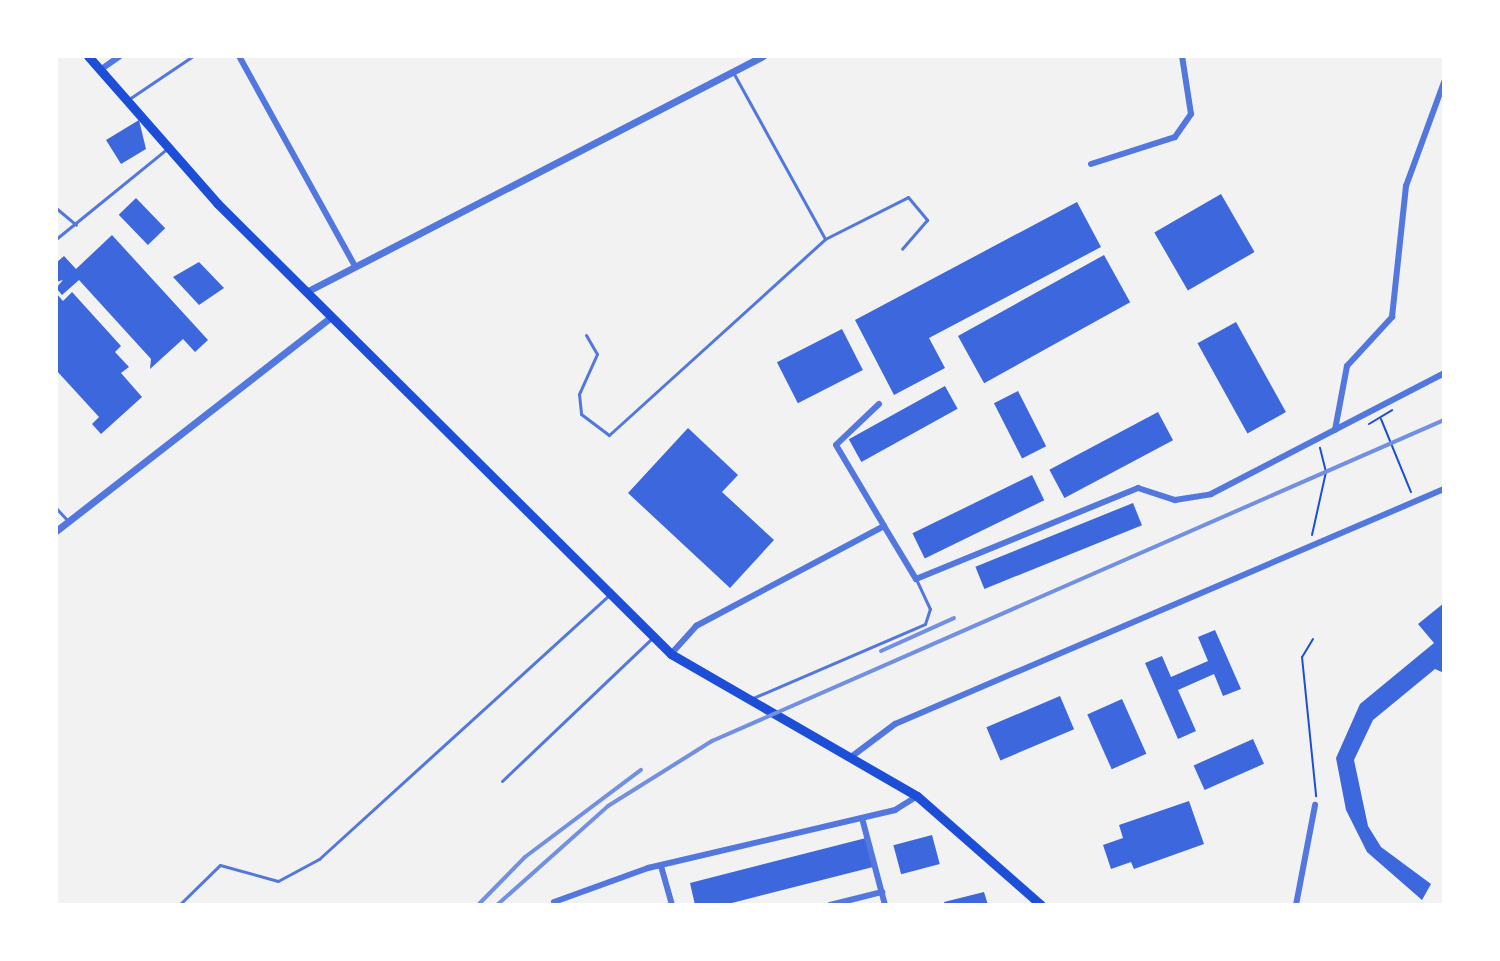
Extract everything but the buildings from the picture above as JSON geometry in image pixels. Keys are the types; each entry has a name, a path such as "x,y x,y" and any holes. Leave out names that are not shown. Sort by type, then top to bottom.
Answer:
{"main road":[{"path":"88,56 168,148 306,292 671,654 917,796 1041,905"}],"street":[{"path":"100,71 120,56"},
{"path":"239,56 355,266"},
{"path":"306,292 763,56"},
{"path":"1091,164 1175,137 1191,114 1182,56"},
{"path":"1335,430 1347,366 1392,317 1406,186 1444,82"},
{"path":"56,531 331,317"},
{"path":"879,404 836,445 916,579 1138,488 1197,499 1444,373"},
{"path":"851,757 895,724 1310,543 1444,489"},
{"path":"671,654 696,626 884,526"},
{"path":"554,902 661,866 862,818 917,796"},
{"path":"1296,905 1315,805"},
{"path":"862,818 885,905"},
{"path":"661,866 672,905"},
{"path":"830,905 882,892"}],"lane":[{"path":"126,101 193,56"},
{"path":"733,72 825,239"},
{"path":"56,239 168,148"},
{"path":"586,335 597,354 579,394 581,414 609,435 825,239 908,197 927,220 902,249"},
{"path":"56,208 76,225"},
{"path":"56,508 68,521"},
{"path":"749,700 925,624 930,609 916,579"},
{"path":"179,905 220,865 278,881 319,859 610,595"},
{"path":"502,781 654,636"}],"path":[{"path":"1381,419 1415,501"},
{"path":"1310,543 1326,472 1317,439"},
{"path":"1313,639 1302,657 1315,805"}],"railway":[{"path":"497,905 608,806 712,741 1444,420"},
{"path":"881,651 954,618"},
{"path":"478,905 525,857 641,770"}]}
